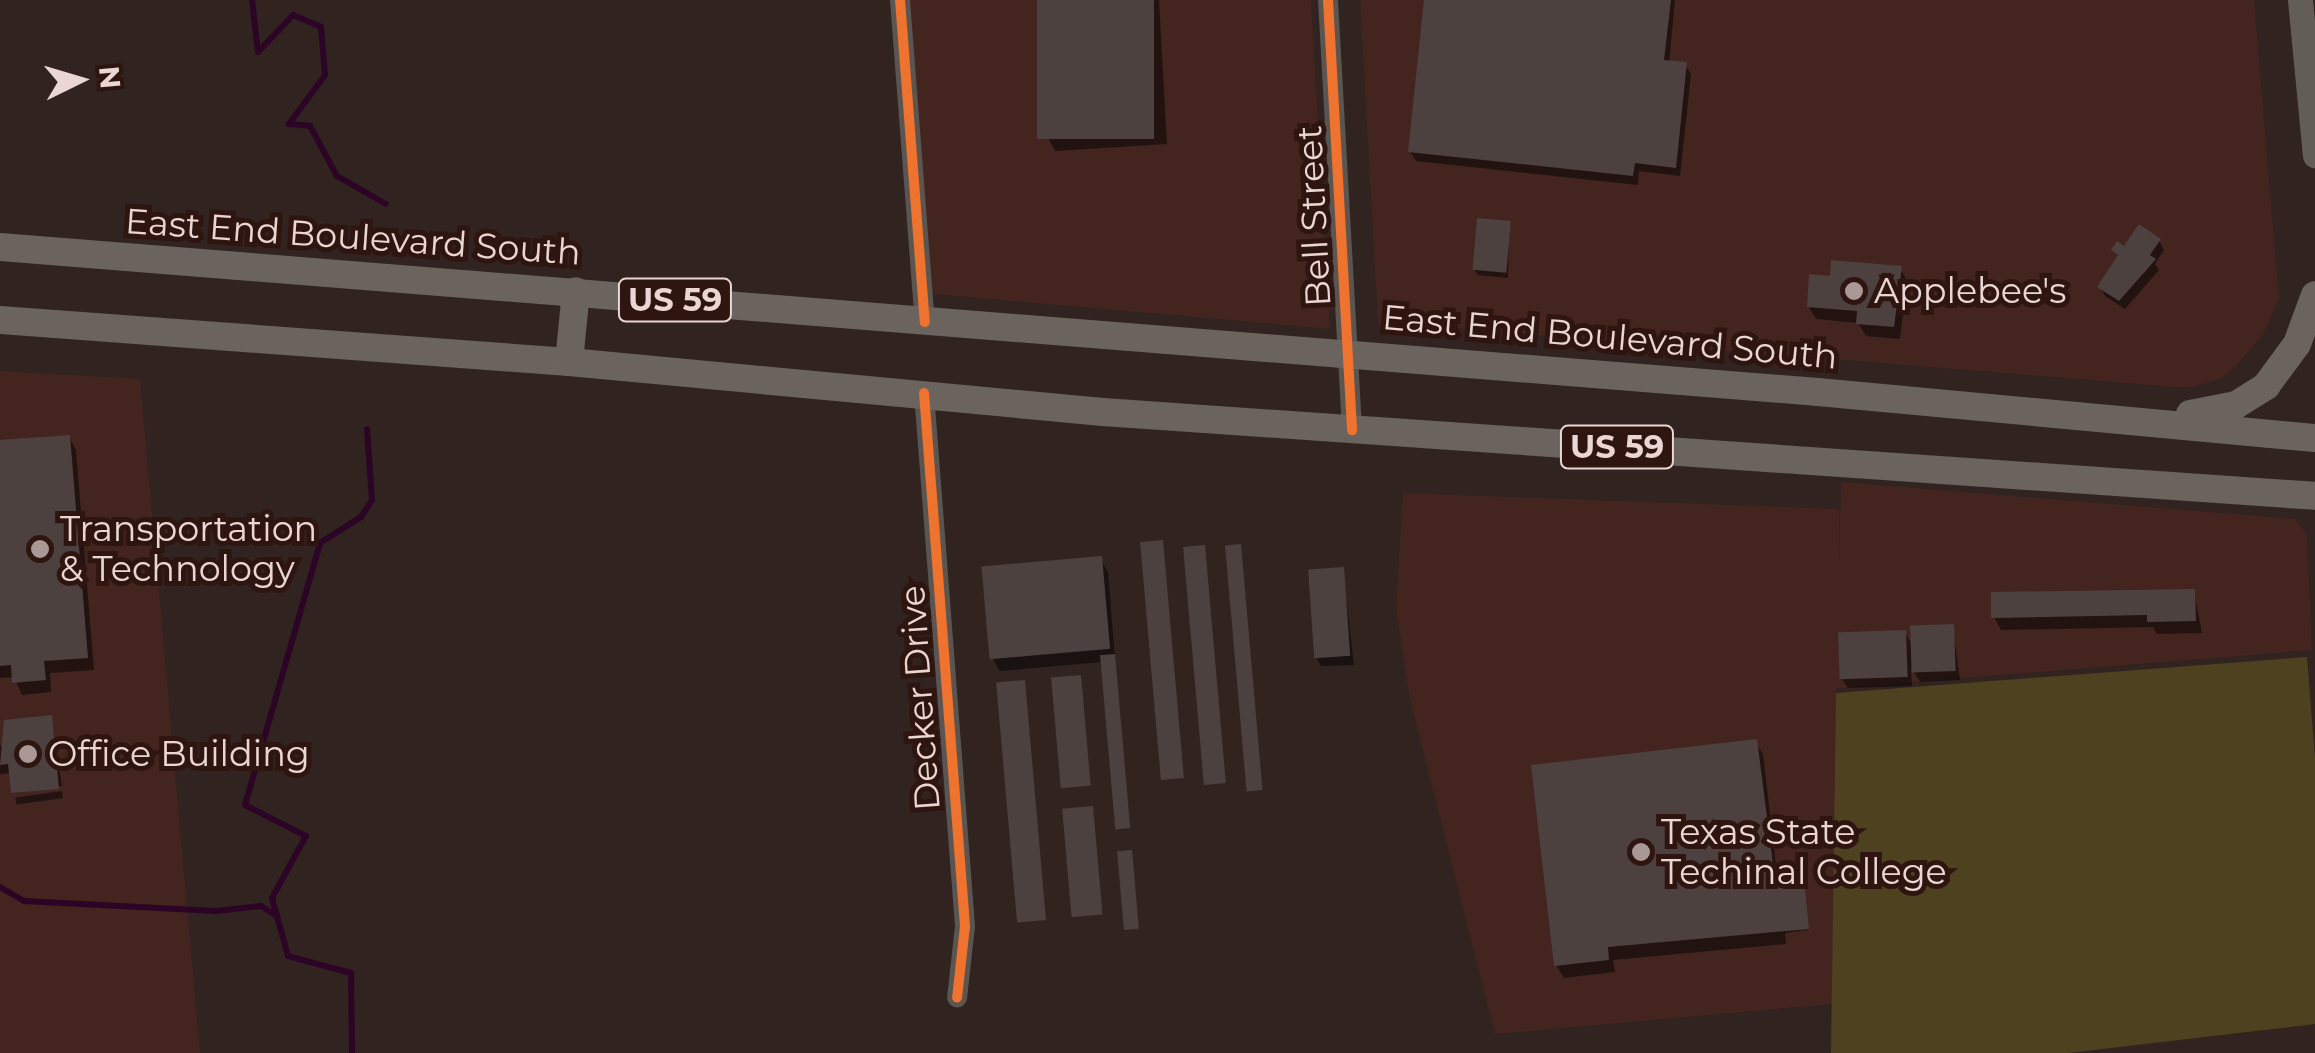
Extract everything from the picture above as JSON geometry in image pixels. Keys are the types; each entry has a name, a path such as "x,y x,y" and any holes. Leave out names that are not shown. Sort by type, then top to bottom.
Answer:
{"highway":[{"name":"East End Boulevard South","path":"0,247 1349,353 2134,419 2315,438"},
{"path":"569,362 576,291"},
{"path":"2134,419 2223,410 2252,396 2287,362 2315,294"},
{"name":"US 59","path":"0,320 569,362 1352,430 2315,496"}],"main road":[{"path":"2300,0 2315,155"}],"street":[{"path":"900,0 924,322"},
{"name":"Bell Street","path":"1328,0 1352,430"},
{"name":"Decker Drive","path":"924,393 966,926 957,998"}],"shaded area":[{"path":"894,0 1311,0 1330,329 912,292"},
{"path":"1360,0 2254,0 2279,299 2262,336 2236,366 2221,379 2188,388 1378,322"},
{"path":"0,371 140,379 200,1053 0,1053"},
{"name":"Texas State Techinal College","path":"1841,482 2295,519 2307,535 2312,650 1837,688 1832,1004 1495,1034 1410,700 1396,608 1403,493 1839,509 1839,565"},
{"path":"2307,657 2315,758 2315,1024 2068,1053 1831,1053 1836,693"}],"building":[{"path":"1037,0 1154,0 1154,139 1037,139"},
{"path":"1424,0 1671,0 1664,60 1687,62 1676,168 1635,163 1633,176 1408,152"},
{"path":"1477,218 1511,221 1506,273 1472,270"},
{"path":"2139,224 2161,239 2150,255 2156,259 2119,301 2097,287 2118,255 2111,250 2117,241 2124,246"},
{"name":"Applebee's","path":"1831,260 1902,266 1894,327 1856,324 1857,311 1807,307 1809,274 1830,276"},
{"name":"Transportation & Technology","path":"70,435 88,658 44,661 46,680 12,683 11,665 0,666 0,440"},
{"path":"1163,540 1184,778 1161,780 1140,542"},
{"path":"1241,544 1263,790 1247,791 1225,545"},
{"path":"1205,545 1226,783 1204,785 1183,547"},
{"path":"1102,556 1110,649 990,659 981,567"},
{"path":"1344,567 1350,656 1314,658 1308,570"},
{"path":"2195,589 2196,621 2147,622 2147,615 1991,618 1991,592"},
{"path":"1954,624 1956,671 1912,673 1910,626"},
{"path":"1906,630 1908,677 1840,679 1838,632"},
{"path":"1115,654 1130,828 1115,830 1100,655"},
{"path":"1081,675 1091,786 1061,788 1051,678"},
{"path":"1025,680 1046,920 1017,923 996,683"},
{"name":"Office Building","path":"52,715 59,789 11,793 8,764 0,765 4,720"},
{"path":"1757,739 1774,872 1803,869 1809,929 1608,947 1609,960 1554,966 1531,765"},
{"path":"1093,806 1102,915 1072,917 1062,809"},
{"path":"1132,850 1139,929 1124,930 1117,851"}],"waterway":[{"path":"252,0 258,52 293,15 321,27 325,75 289,124 310,126 337,176 386,204"},
{"path":"352,1053 351,973 288,956 272,898 306,836 245,805 320,543 361,517 372,500 367,429"},
{"path":"0,887 24,901 216,911 261,906 277,916"}],"cycle path":[{"path":"900,0 925,322"},
{"path":"1328,0 1352,430"},
{"path":"924,393 965,926 957,998"}],"place":[{"name":"Applebee's","path":"1854,291"},
{"name":"Transportation & Technology","path":"40,549"},
{"name":"Office Building","path":"28,754"},
{"name":"Texas State Techinal College","path":"1641,852"}]}
